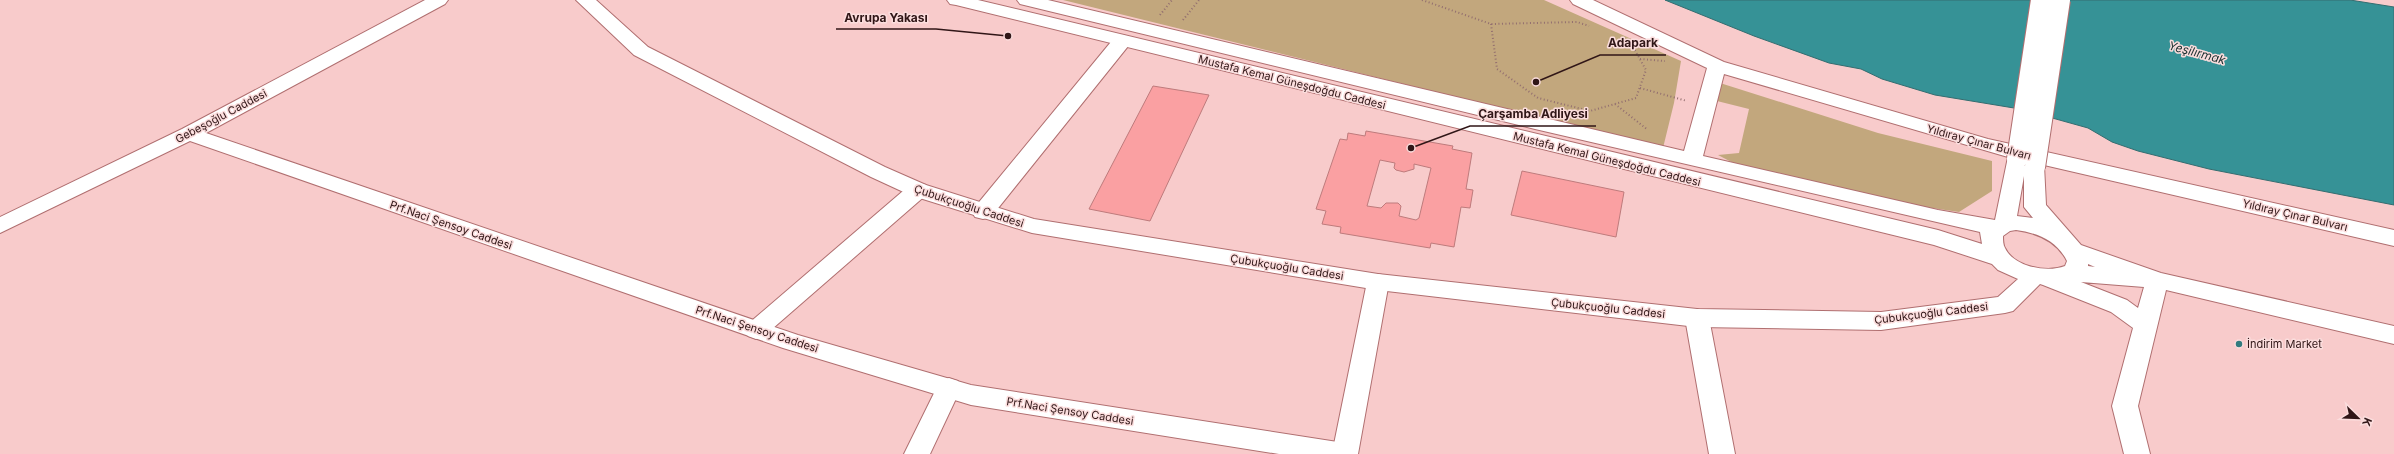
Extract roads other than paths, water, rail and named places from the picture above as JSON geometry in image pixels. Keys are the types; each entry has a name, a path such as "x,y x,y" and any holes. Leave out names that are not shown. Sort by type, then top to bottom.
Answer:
{"main road":[{"name":"Gebeşoğlu Caddesi","path":"0,226 189,134 439,0"},
{"name":"Çubukçuoğlu Caddesi","path":"584,0 641,51 918,190 983,212 1032,226 1378,282 1697,318 1881,321 2005,304 2041,277"},
{"name":"Mustafa Kemal Güneşdoğdu Caddesi","path":"956,0 1122,42 1938,238 2000,258"},
{"name":"Mustafa Kemal Güneşdoğdu Caddesi","path":"1026,0 1938,217 2001,226 2016,223 2036,226 2055,234 2070,246 2156,280"},
{"name":"Yıldıray Çınar Bulvarı","path":"1579,0 1717,66 1985,145 2394,238"},
{"path":"2041,0 2026,163 2035,207 2070,246 2077,259 2077,267 2072,273 2063,277 2041,277"},
{"path":"2060,0 2026,163 2001,226 1991,233 1990,241 2000,258 2022,272 2041,277 2119,306 2146,325"},
{"path":"983,212 1122,42"},
{"path":"1692,159 1717,66"},
{"name":"Prf.Naci Şensoy Caddesi","path":"189,134 756,330 971,395 1344,454"},
{"path":"756,330 918,190"},
{"path":"2072,273 2156,280 2394,335"},
{"path":"2137,454 2125,406 2156,280"},
{"path":"1344,454 1378,282"},
{"path":"1697,318 1722,454"},
{"path":"917,454 950,388"}],"water":[{"name":"Yeşilırmak","path":"1665,0 2350,0 2394,7 2394,205 2209,169 2138,151 2112,142 2088,128 2020,109 1935,95 1882,79 1861,69 1829,63 1754,36"}],"place":[{"name":"Avrupa Yakası","path":"1008,36"},
{"name":"Adapark","path":"1536,82"},
{"name":"Çarşamba Adliyesi","path":"1411,148"},
{"name":"İndirim Market","path":"2239,344"}]}
